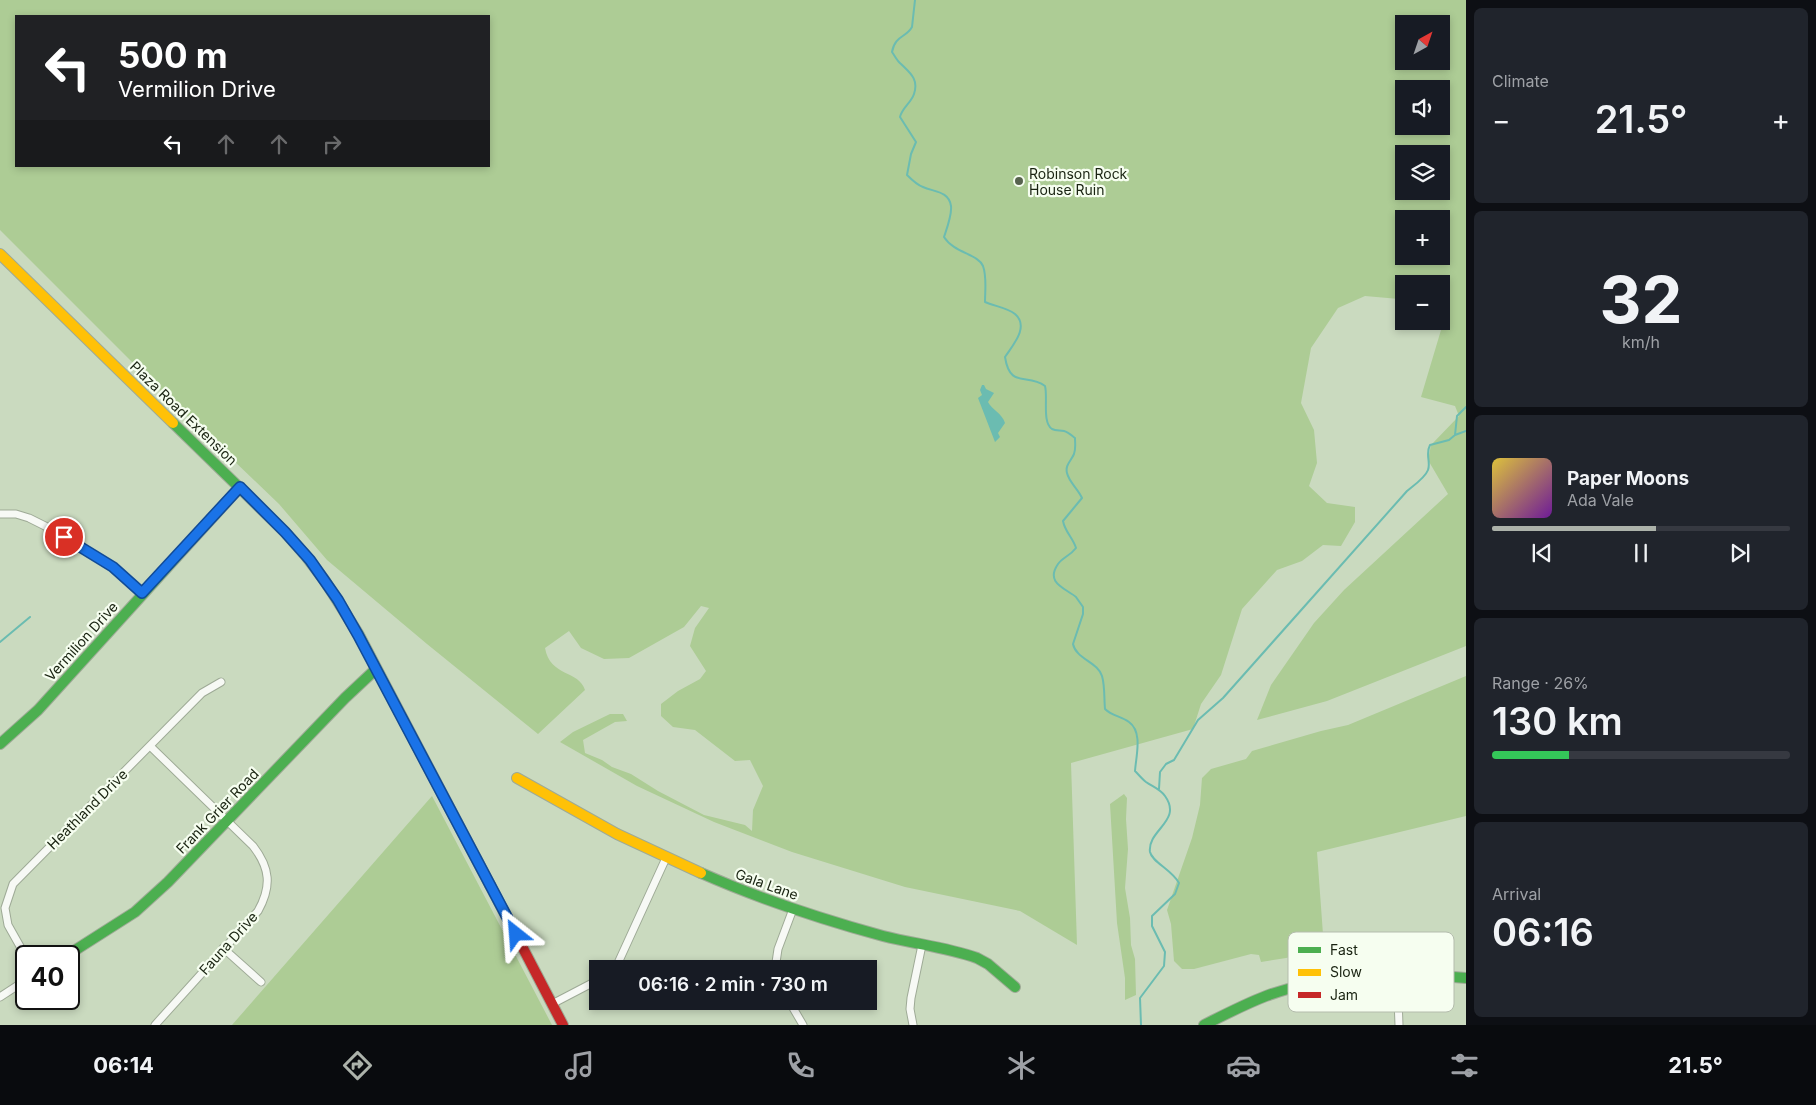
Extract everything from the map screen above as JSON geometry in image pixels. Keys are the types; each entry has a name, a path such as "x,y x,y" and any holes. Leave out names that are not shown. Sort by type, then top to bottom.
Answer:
{"street":[{"name":"Plaza Road Extension","path":"0,254 240,487 293,540 319,572 338,600 376,669 563,1025"},
{"name":"Vermilion Drive","path":"0,744 38,710 240,487"},
{"path":"0,514 16,514 30,518 47,527 113,567 142,593"},
{"name":"Frank Grier Road","path":"80,947 135,912 168,882 345,698 376,669"},
{"name":"Heathland Drive","path":"19,945 8,925 5,908 13,884 202,692 221,682"},
{"name":"Fauna Drive","path":"150,746 227,820 261,856 268,877 265,898 258,911 155,1025"},
{"name":"Gala Lane","path":"517,778 608,830 666,858 725,883 793,909 844,925 922,946 973,956 993,967 1006,981 1015,987"},
{"path":"619,960 666,858"},
{"path":"777,960 778,949 793,909"},
{"path":"914,1025 910,1009 911,998 922,946"},
{"path":"223,948 261,982"},
{"path":"552,1004 589,985"},
{"path":"0,997 15,987"},
{"path":"1204,1025 1247,1002 1288,989"},
{"path":"794,1010 803,1025"},
{"path":"1398,1012 1398,1025"}],"green space":[{"path":"0,0 1466,0 1466,646 1327,701 1257,720 1271,685 1314,623 1344,590 1448,494 1428,460 1431,445 1459,416 1455,406 1421,397 1441,330 1450,330 1450,275 1395,275 1395,299 1365,296 1338,308 1311,348 1301,403 1314,430 1317,463 1309,486 1327,503 1355,507 1355,522 1341,546 1323,545 1302,561 1277,570 1242,609 1221,675 1201,704 1193,729 1071,763 1077,945 1020,911 905,887 792,852 714,822 637,786 560,742 573,732 610,714 623,714 627,721 615,722 583,740 585,753 602,760 612,767 631,774 658,791 704,815 745,825 752,831 753,810 763,786 750,760 735,761 695,730 673,727 661,716 661,704 678,691 700,679 706,671 690,646 695,628 709,608 701,606 684,627 629,658 604,659 581,648 569,631 545,648 553,664 558,669 577,679 585,690 538,734 327,560 279,504 157,387 0,230"},
{"path":"1466,676 1466,816 1317,852 1323,932 1288,932 1288,957 1261,962 1259,955 1251,954 1194,969 1182,969 1174,961 1171,924 1167,910 1192,838 1200,805 1202,778 1211,769 1246,759 1252,751 1348,725"},
{"path":"1124,794 1127,798 1128,849 1125,888 1130,918 1131,945 1135,959 1136,995 1125,1000 1125,978 1117,923 1110,804"},
{"path":"432,796 552,1025 232,1025"}],"water":[{"path":"982,385 994,393 988,402 1005,423 998,433 1000,437 995,442 978,398 982,395 980,390"}],"waterway":[{"path":"915,0 912,27 910,31 896,42 892,52 908,70 915,84 913,97 900,117 916,142 911,154 907,175 919,185 944,195 950,201 951,210 944,237 954,247 976,259 983,266 985,302 1009,310 1019,319 1021,325 1018,336 1005,357 1007,367 1015,377 1032,380 1045,386 1046,416 1049,426 1054,430 1067,432 1075,438 1075,452 1067,470 1068,476 1082,498 1063,521 1076,548 1058,564 1054,576 1055,580 1062,588 1076,597 1083,607 1083,614 1073,644 1078,653 1100,671 1104,684 1105,709 1129,722 1136,732 1138,745 1135,771 1146,782 1159,790 1165,796 1169,805 1170,812 1154,837 1150,852 1154,859 1172,874 1179,883 1175,894 1152,916 1152,926 1165,952 1164,966 1140,998 1141,1025"},
{"path":"1455,435 1457,416 1466,407"},
{"path":"1159,789 1160,772 1166,764 1174,760 1198,720 1223,698 1407,491 1424,476 1429,467 1428,452 1430,445 1449,440 1455,435 1466,431"},
{"path":"0,642 30,617"}],"traffic: fast":[{"path":"173,423 285,532 325,581 359,635 490,885"},
{"path":"0,744 38,710 240,487"},
{"path":"80,947 135,912 168,882 345,698 376,669"},
{"path":"701,873 768,900 837,923 977,958 988,964 1015,987"},
{"path":"1454,977 1466,978"},
{"path":"1204,1025 1242,1006 1288,989"}],"traffic: slow":[{"path":"0,254 173,423"},
{"path":"517,778 617,834 701,873"}],"traffic: jam":[{"path":"490,885 563,1025"}],"place":[{"name":"Robinson Rock House Ruin","path":"1019,181"}],"route":[{"path":"64,537 113,567 142,593 240,487 299,547 338,600 516,934"}]}
